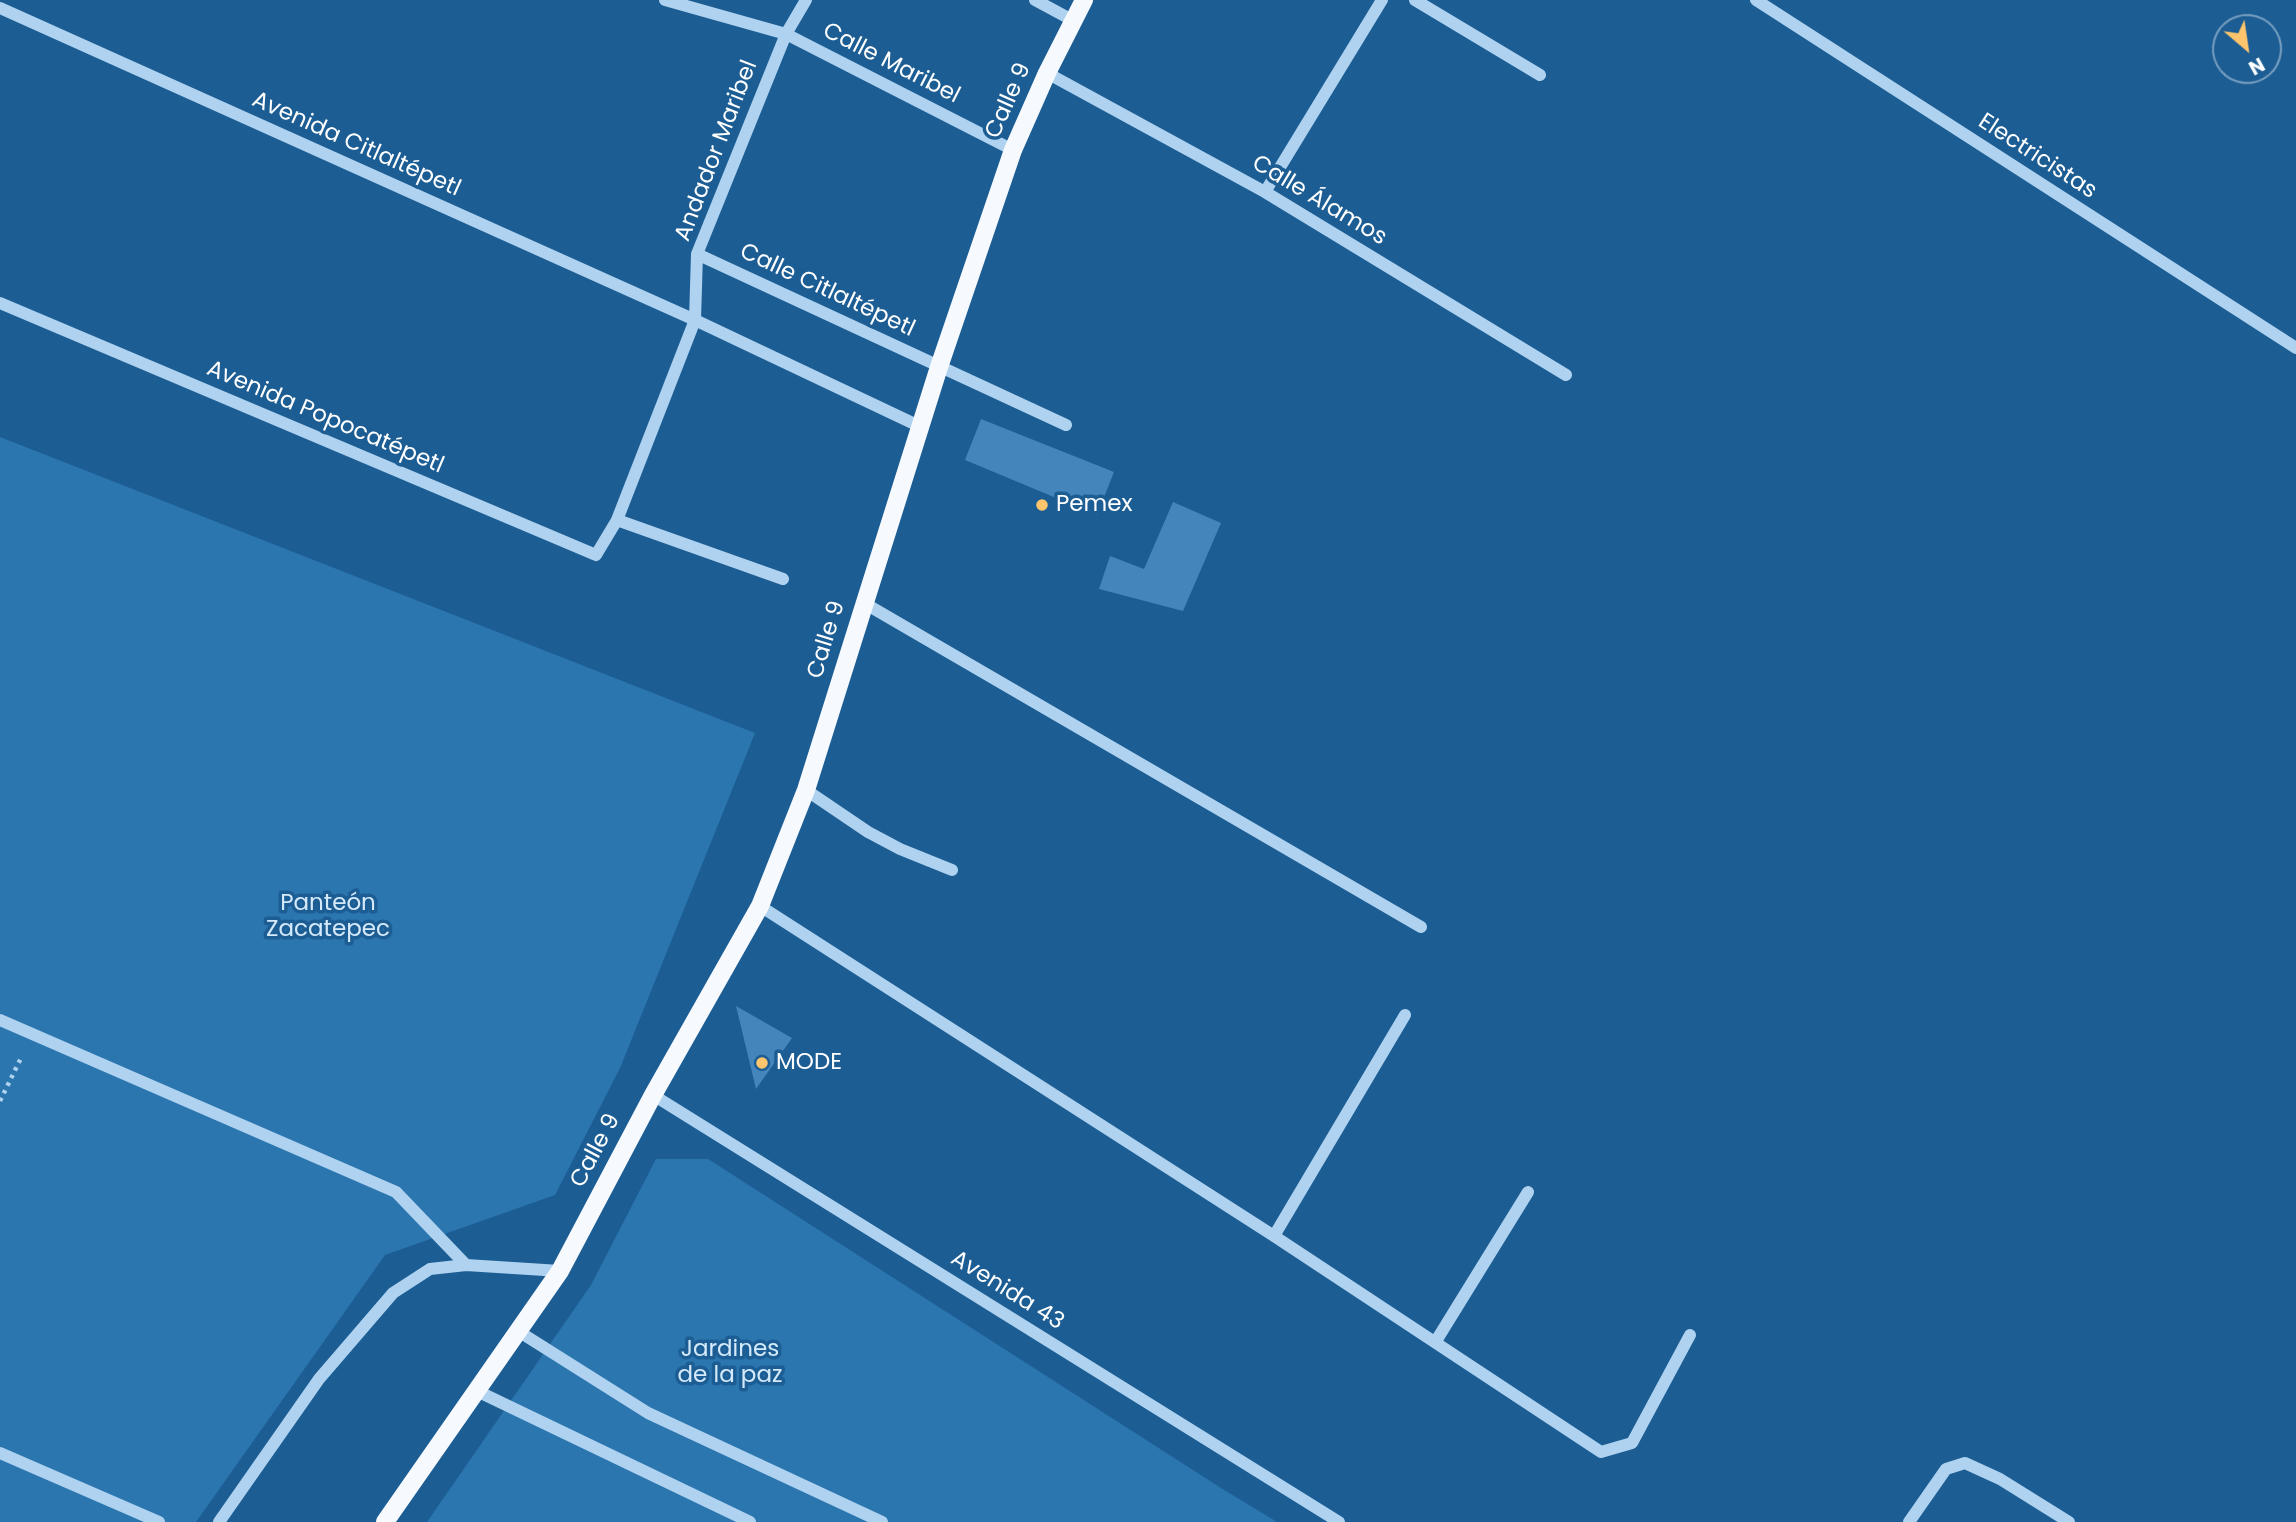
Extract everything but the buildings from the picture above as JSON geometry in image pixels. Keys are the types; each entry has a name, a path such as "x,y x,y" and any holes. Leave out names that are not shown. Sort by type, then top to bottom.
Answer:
{"main road":[{"name":"Calle 9","path":"385,1522 560,1271 653,1095 760,906 806,790 939,367 1013,150 1047,73 1084,0"}],"street":[{"name":"Calle Maribel","path":"666,0 786,34 1013,150"},
{"name":"Andador Maribel","path":"617,520 695,320 697,254 786,34 806,0"},
{"path":"1035,0 1074,20"},
{"path":"1265,192 1382,0"},
{"path":"1415,0 1540,75"},
{"name":"Electricistas","path":"1756,0 2296,348"},
{"name":"Avenida Citlaltépetl","path":"0,8 695,320 921,427"},
{"name":"Calle Álamos","path":"1047,73 1265,192 1566,375"},
{"name":"Calle Citlaltépetl","path":"697,254 1066,425"},
{"name":"Avenida Popocatépetl","path":"0,303 597,555 617,520"},
{"path":"617,520 783,579"},
{"path":"864,603 1421,927"},
{"path":"806,790 879,838 952,870"},
{"path":"760,906 1436,1341 1601,1452 1632,1443 1690,1335"},
{"path":"1274,1236 1405,1015"},
{"path":"0,1020 396,1192 466,1265"},
{"name":"Avenida 43","path":"653,1095 1339,1522"},
{"path":"1436,1341 1528,1192"},
{"path":"219,1522 319,1380 393,1293 430,1269 466,1265 560,1271"},
{"path":"518,1331 648,1413 882,1522"},
{"path":"477,1391 750,1522"},
{"path":"0,1453 159,1522"},
{"path":"1909,1522 1946,1469 1965,1463 2000,1479 2069,1522"}],"path":[{"path":"0,1101 33,1035"}],"green space":[{"name":"Panteón Zacatepec","path":"0,437 755,733 620,1068 555,1195 385,1255 196,1522 0,1522"},
{"name":"Jardines de la paz","path":"656,1159 708,1159 1277,1522 427,1522 591,1285"}],"place":[{"name":"Pemex","path":"1042,505"},
{"name":"MODE","path":"762,1063"}]}
